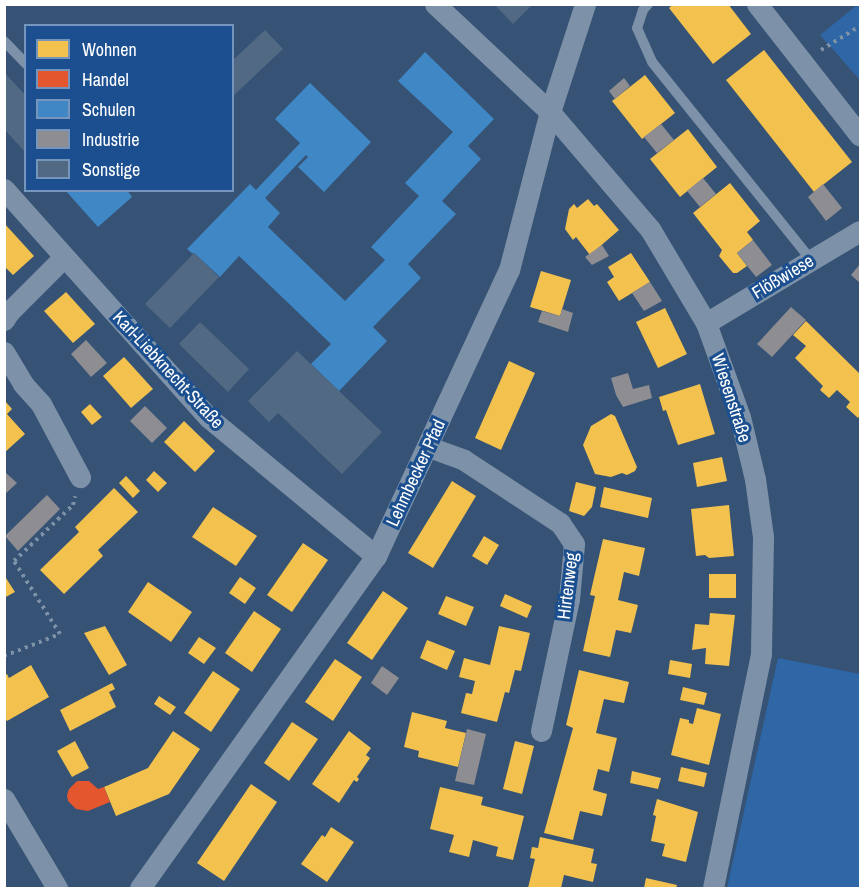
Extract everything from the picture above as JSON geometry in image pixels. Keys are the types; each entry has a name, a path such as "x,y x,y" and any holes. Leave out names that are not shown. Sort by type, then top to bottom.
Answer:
{"street":[{"name":"Wiesenstraße","path":"435,4 550,112 650,229 706,323 740,417 755,479 763,537 761,654 713,888"},
{"name":"Lehmbecker Pfad","path":"140,888 376,556 429,447 509,270 550,112 585,4"},
{"path":"757,4 861,136"},
{"name":"Karl-Liebknecht-Straße","path":"4,189 209,418 376,556"},
{"name":"Flößwiese","path":"706,323 861,231"},
{"path":"4,320 9,312 64,257"},
{"path":"4,352 23,384 41,404 80,477"},
{"name":"Hirtenweg","path":"429,447 465,460 560,523 574,544 568,599 541,731"},
{"path":"4,799 57,888"}],"lane":[{"path":"648,4 643,10 637,28 652,62 811,260"},
{"path":"4,41 24,62"}],"path":[{"path":"802,62 861,26"},
{"path":"4,656 60,634 14,561 72,505 80,477"}],"shaded area":[{"path":"860,5 860,80 820,35"},
{"path":"778,658 860,674 860,888 727,888"}],"building: Wohnen":[{"path":"673,4 728,4 751,34 713,64 669,8"},
{"path":"764,50 852,162 814,192 726,80"},
{"path":"645,75 675,113 642,139 612,101"},
{"path":"688,129 717,167 680,197 650,159"},
{"path":"730,183 760,221 747,232 753,240 737,253 747,266 737,273 733,273 719,256 722,250 693,213"},
{"path":"588,199 594,206 597,204 619,230 590,255 576,237 573,240 565,229 569,209 574,204 577,208"},
{"path":"4,223 34,256 13,275 4,266"},
{"path":"631,253 650,282 619,301 607,282 614,277 608,267"},
{"path":"541,271 571,280 560,316 530,307"},
{"path":"66,292 95,324 73,343 44,311"},
{"path":"665,308 687,354 658,368 636,322"},
{"path":"806,321 860,374 860,415 858,418 846,407 850,402 837,390 829,398 820,390 823,386 795,358 806,346 793,335"},
{"path":"124,357 153,389 131,408 103,376"},
{"path":"509,361 535,373 501,450 475,438"},
{"path":"700,384 715,434 678,445 659,397"},
{"path":"5,401 12,409 7,414 25,434 4,453"},
{"path":"90,404 102,417 92,425 81,412"},
{"path":"611,414 615,416 637,467 635,471 627,475 622,473 611,477 595,474 583,445 591,426"},
{"path":"184,421 215,451 195,472 164,442"},
{"path":"722,457 727,481 697,487 693,463"},
{"path":"154,471 167,483 158,492 146,480"},
{"path":"126,476 140,491 133,498 119,483"},
{"path":"452,481 476,496 433,568 408,553"},
{"path":"576,482 596,487 592,507 584,516 569,511"},
{"path":"604,487 652,498 648,518 600,507"},
{"path":"114,488 138,512 98,550 103,556 64,594 40,570 79,532 75,527"},
{"path":"729,505 734,556 709,558 705,555 696,556 691,509"},
{"path":"213,507 257,536 236,566 192,537"},
{"path":"484,536 499,545 487,565 472,556"},
{"path":"603,539 645,548 639,576 624,572 618,600 638,605 631,633 616,630 610,657 583,651 595,596 590,595"},
{"path":"303,543 328,560 292,612 267,595"},
{"path":"709,574 736,574 736,598 709,598"},
{"path":"4,575 15,592 4,598"},
{"path":"240,577 256,588 245,604 229,593"},
{"path":"148,582 192,612 171,642 128,612"},
{"path":"383,591 408,608 372,660 347,643"},
{"path":"505,594 532,606 527,618 500,606"},
{"path":"446,596 474,607 466,626 438,614"},
{"path":"254,611 281,629 252,672 225,653"},
{"path":"710,613 735,615 729,666 705,664 706,648 692,650 695,624 709,625"},
{"path":"105,626 127,665 109,675 84,633"},
{"path":"499,626 530,633 521,671 515,670 509,693 505,692 497,722 461,713 466,693 472,694 475,681 459,677 464,658 490,665"},
{"path":"199,637 216,648 204,664 188,653"},
{"path":"427,640 455,651 447,670 420,658"},
{"path":"335,659 362,677 333,721 305,702"},
{"path":"670,660 692,664 690,678 668,674"},
{"path":"31,665 49,697 7,721 4,717 4,676 7,674 9,678"},
{"path":"579,670 629,682 624,703 604,699 596,733 617,738 609,772 598,769 593,790 607,794 602,816 580,811 573,840 544,833 573,728 566,725"},
{"path":"213,671 240,689 211,732 184,713"},
{"path":"112,683 115,689 109,692 116,707 70,731 60,710"},
{"path":"683,687 707,693 704,705 680,700"},
{"path":"159,696 176,707 170,715 154,704"},
{"path":"697,708 721,714 709,765 671,755 680,718 689,720 689,723 693,724"},
{"path":"412,712 447,721 445,728 466,733 458,767 418,757 419,751 404,747"},
{"path":"292,722 318,739 289,781 264,763"},
{"path":"173,731 200,749 169,794 116,816 104,787 148,768"},
{"path":"349,731 371,748 366,755 370,758 357,777 359,779 357,782 354,780 339,803 312,784"},
{"path":"75,741 89,768 72,777 57,751"},
{"path":"515,741 534,746 522,794 503,789"},
{"path":"681,767 707,773 704,787 678,781"},
{"path":"632,771 661,778 658,789 630,783"},
{"path":"251,784 277,802 224,881 197,863"},
{"path":"440,787 483,797 481,805 524,816 513,860 496,856 498,847 473,840 469,857 449,852 454,835 430,829"},
{"path":"657,799 698,812 686,862 662,856 665,844 651,841"},
{"path":"331,827 354,842 327,882 301,864 322,835 325,837"},
{"path":"540,837 594,849 591,863 597,864 593,882 564,875 561,888 528,888 535,859 530,858 532,847 538,848"},
{"path":"646,878 677,885 676,888 644,888"}],"building: Handel":[{"path":"77,781 89,781 98,789 104,787 110,802 88,811 76,809 68,801 67,795 69,789"}],"building: Schulen":[{"path":"425,52 494,119 468,146 481,159 442,201 456,214 408,264 421,278 373,327 387,341 339,391 311,364 331,344 239,256 220,277 187,249 250,184 256,190 300,143 275,119 310,83 371,142 324,192 298,167 308,157 306,155 265,198 280,213 268,227 345,301 385,260 371,247 419,196 405,183 453,132 398,81"},
{"path":"67,192 128,192 132,197 98,227"}],"building: Industrie":[{"path":"624,78 630,86 615,99 609,91"},
{"path":"661,124 674,140 657,153 644,137"},
{"path":"703,178 716,194 700,207 687,191"},
{"path":"823,184 842,208 826,221 808,197"},
{"path":"753,240 772,265 756,277 737,253"},
{"path":"602,245 609,256 592,265 585,257"},
{"path":"860,264 860,283 851,275"},
{"path":"650,282 662,301 644,311 632,293"},
{"path":"791,307 806,320 772,357 757,344"},
{"path":"562,309 573,313 568,332 538,322 542,311 560,316"},
{"path":"86,340 107,363 91,377 71,354"},
{"path":"628,373 633,389 649,385 652,398 623,407 616,395 611,378"},
{"path":"145,406 167,428 152,443 130,421"},
{"path":"4,471 17,483 4,495"},
{"path":"47,495 60,509 18,551 5,536"},
{"path":"382,666 399,678 387,695 371,683"},
{"path":"467,729 486,734 474,785 455,781"}],"building: Sonstige":[{"path":"494,4 533,4 513,24"},
{"path":"265,30 283,49 234,95 234,59"},
{"path":"4,72 24,94 24,151 4,129"},
{"path":"194,253 219,277 170,328 145,304"},
{"path":"200,322 249,369 228,392 179,344"},
{"path":"297,351 382,432 342,474 278,413 269,422 248,401"}]}
